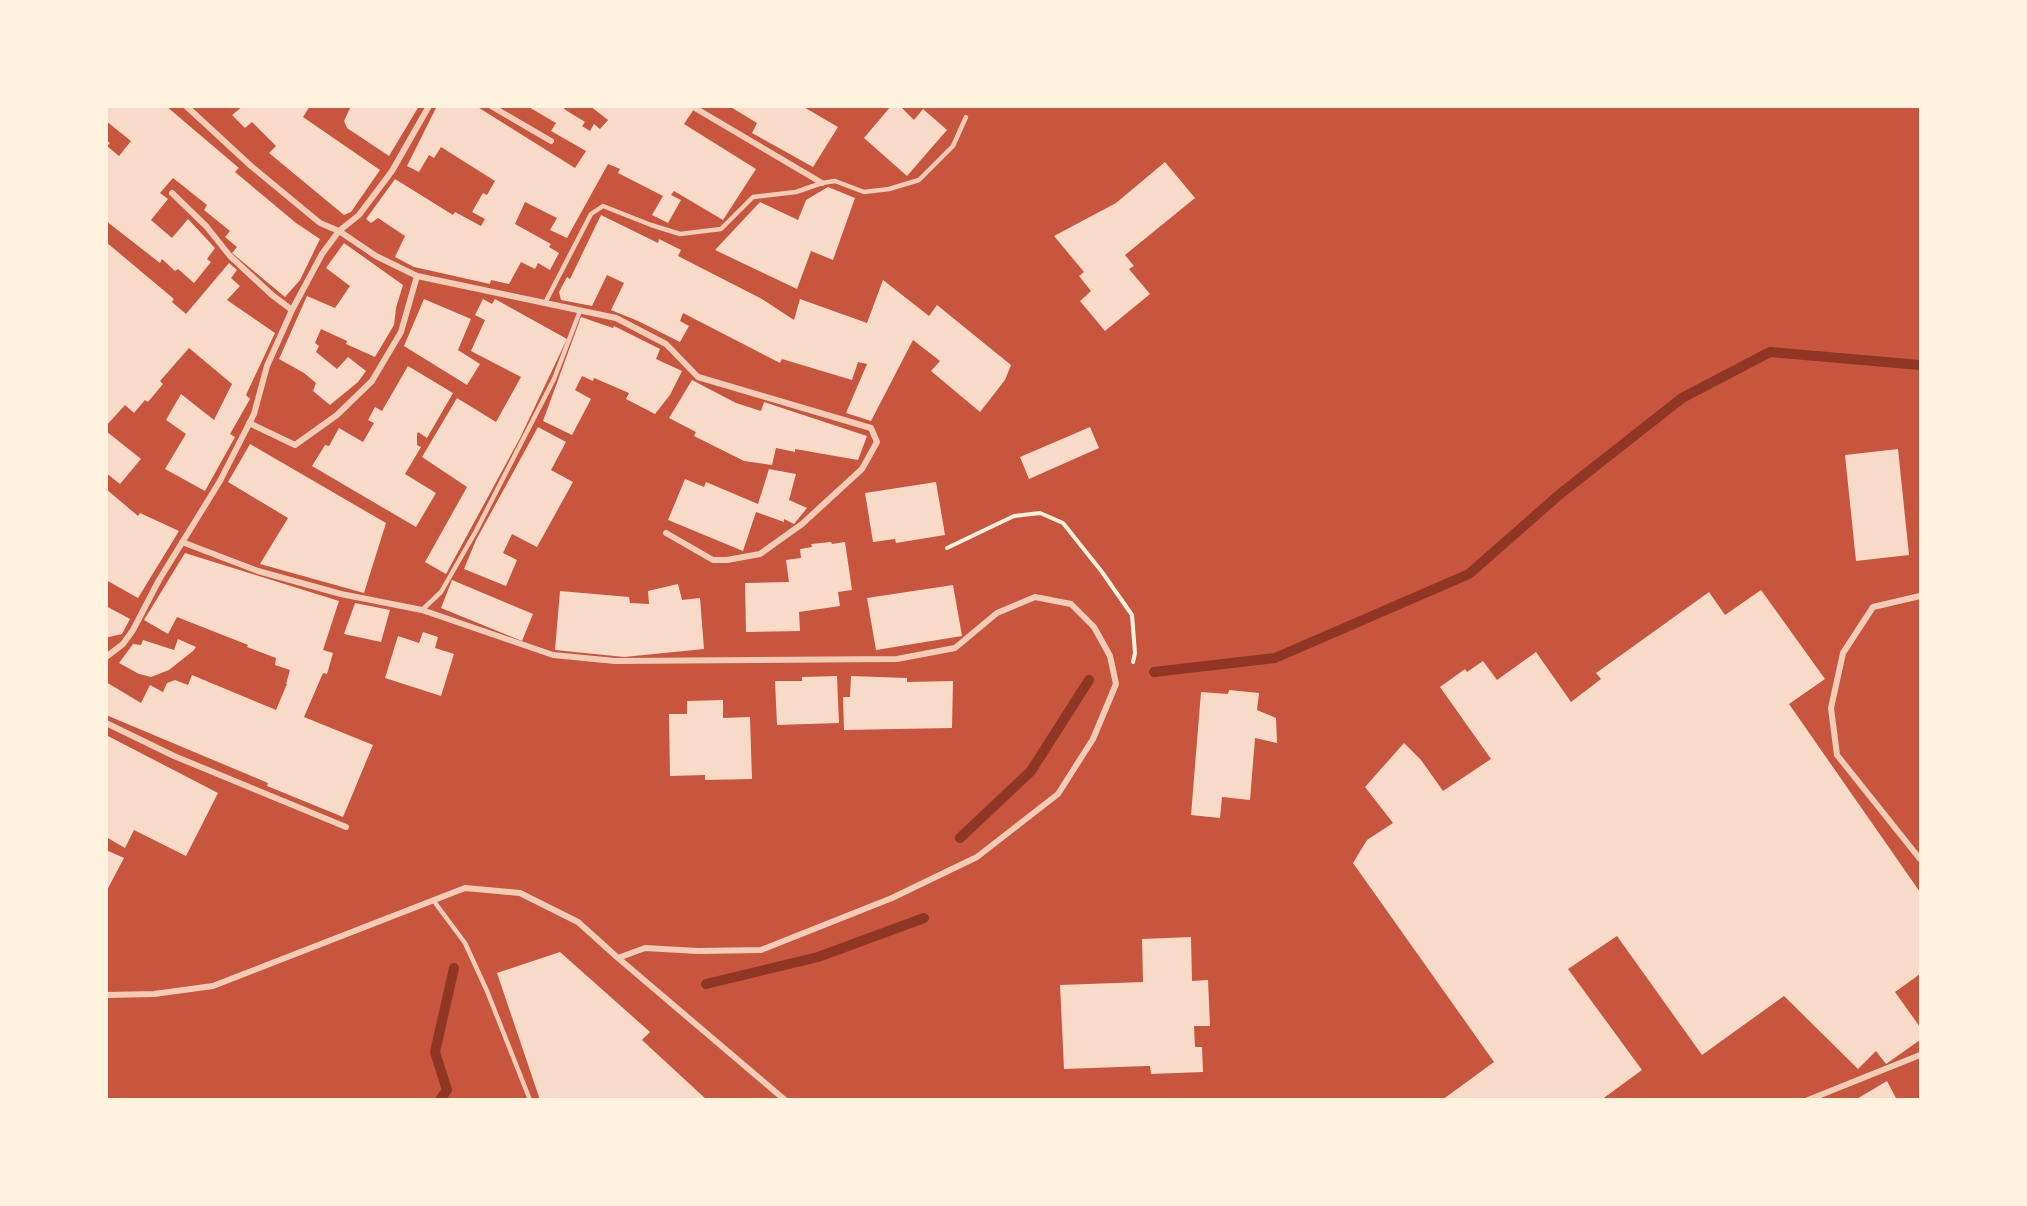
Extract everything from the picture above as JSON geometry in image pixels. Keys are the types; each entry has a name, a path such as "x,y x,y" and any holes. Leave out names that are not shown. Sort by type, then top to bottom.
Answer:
{"street":[{"path":"186,106 251,166 320,223 339,231 376,256 417,276 616,318 666,344 698,376 871,428 877,442 862,469 802,524 760,554 713,560 666,533"},
{"path":"106,657 123,644 133,630 182,543 220,482 249,423 267,366 292,310 322,254 339,231 359,215 392,171 429,106"},
{"path":"491,106 551,141"},
{"path":"695,108 822,183"},
{"path":"172,192 206,226 230,256 272,295 292,310"},
{"path":"249,423 295,445 336,415 372,381 401,332 417,276"},
{"path":"182,543 258,571 341,594 422,610 553,655 615,661 897,659 954,648 997,613 1035,597 1071,604 1094,627 1110,656 1116,684 1093,739 1058,794 977,857 892,898 761,950 698,951 645,948 618,958"},
{"path":"1920,596 1873,607 1843,653 1831,708 1837,755 1920,860"},
{"path":"106,723 174,756 346,828"},
{"path":"106,994 154,994 213,986 465,888 520,893 578,922 785,1100"},
{"path":"1808,1100 1920,1054"}],"lane":[{"path":"545,303 591,214 603,206 680,234 721,229 753,197 796,192 836,181 864,192 890,189 919,180 953,146 966,117"},
{"path":"422,610 441,592 477,531 554,379 580,311"},
{"path":"433,900 465,943 487,991 530,1100"}],"path":[{"path":"947,548 1014,516 1040,513 1063,523 1102,572 1132,615 1136,653 1132,665 1116,684"}],"building":[{"path":"106,106 166,106 239,168 235,172 296,223 320,239 300,280 285,297 232,253 237,247 225,237 230,231 204,210 207,205 173,178 160,193 168,199 151,220 172,238 188,219 215,248 207,259 211,262 194,283 162,259 160,263 106,221 106,140 110,143 107,146 119,156 131,141 106,121"},
{"path":"243,106 310,106 303,117 380,170 351,212 344,215 269,153 276,146 252,122 245,128 232,115"},
{"path":"351,106 419,106 389,156 347,128 344,121"},
{"path":"437,106 476,106 575,168 586,151 551,131 556,123 527,106 566,106 564,109 585,122 582,126 590,131 594,124 600,129 608,120 590,106 696,106 684,124 756,169 723,220 674,191 671,195 681,200 668,223 652,215 663,196 618,173 620,169 608,164 567,238 550,230 557,218 525,202 515,224 551,244 549,247 559,253 550,270 538,263 535,269 521,262 509,284 491,280 490,284 414,267 395,257 405,236 378,218 371,223 366,219 395,179 453,215 455,212 481,226 485,219 472,212 483,193 487,195 495,181 441,147 434,158 429,155 419,172 407,166"},
{"path":"729,106 802,106 838,127 813,167 752,133 757,123"},
{"path":"891,106 900,106 914,120 923,109 947,130 907,176 864,138"},
{"path":"1165,162 1195,198 1125,255 1134,266 1129,269 1150,294 1105,331 1080,301 1091,291 1079,276 1084,272 1054,236 1116,203"},
{"path":"828,187 855,198 833,260 811,251 797,289 715,250 760,202 798,220 806,200"},
{"path":"601,215 658,243 659,239 681,250 678,256 762,299 794,320 800,299 867,323 883,280 929,316 937,305 1011,365 1005,380 980,412 931,371 940,361 913,340 871,421 846,413 867,364 858,362 852,380 782,359 780,363 683,313 680,321 689,326 680,342 611,310 624,283 607,275 592,306 561,300 559,292 567,277 570,279"},
{"path":"106,242 174,299 172,302 186,314 229,263 237,270 231,278 240,286 227,300 275,333 246,395 250,399 230,434 235,437 205,491 165,469 186,434 166,420 181,394 214,420 232,384 189,348 160,381 163,384 148,402 145,400 134,413 125,405 106,426"},
{"path":"344,243 403,285 394,325 375,357 346,344 347,341 321,329 315,343 319,346 316,352 337,369 348,357 366,371 358,382 330,405 313,391 316,383 304,373 279,359 307,296 335,308 350,286 326,268"},
{"path":"424,299 471,319 458,350 480,364 467,385 404,346"},
{"path":"483,299 492,304 495,299 567,339 520,438 446,574 425,562 467,487 422,457 457,398 496,422 521,377 471,351 485,320 475,315"},
{"path":"581,317 613,328 614,326 660,349 656,359 682,371 670,395 655,414 626,399 629,393 594,378 593,381 582,376 575,390 591,399 572,435 543,421"},
{"path":"408,366 453,393 427,438 418,432 417,445 421,447 405,474 436,493 416,527 312,466 325,445 329,446 339,428 363,442 374,423 368,420 375,407 382,411"},
{"path":"692,380 736,403 761,411 764,402 867,436 858,460 776,448 772,465 744,461 694,436 696,432 669,418"},
{"path":"538,427 566,442 551,470 573,482 537,547 512,534 503,553 517,560 506,586 464,569 476,540"},
{"path":"1090,427 1099,448 1029,479 1020,457"},
{"path":"106,431 141,459 120,484 106,473"},
{"path":"250,444 386,523 364,593 260,564 288,518 228,482"},
{"path":"1898,449 1909,555 1856,561 1845,455"},
{"path":"769,469 796,474 789,500 807,508 794,524 756,512 743,551 668,520 685,479 704,487 706,482 758,504"},
{"path":"936,482 945,535 896,543 895,539 873,542 865,493"},
{"path":"106,489 138,516 140,513 179,531 138,598 106,580"},
{"path":"831,542 832,544 845,542 852,590 838,592 840,606 799,612 800,631 746,632 745,583 789,582 786,560 801,558 800,549 812,547 811,544"},
{"path":"185,553 339,601 323,650 333,653 327,674 323,673 304,717 373,745 343,817 106,715 106,682 141,703 150,685 163,692 167,683 175,680 188,685 192,675 276,710 290,670 275,665 276,658 177,617 168,634 144,620"},
{"path":"452,580 533,614 522,641 441,608"},
{"path":"678,584 682,600 700,598 704,649 624,657 555,650 560,591 629,597 630,603 649,604 648,591"},
{"path":"953,585 962,636 876,650 867,598"},
{"path":"1761,590 1825,679 1789,704 1920,892 1920,974 1895,992 1920,1027 1920,1040 1886,1064 1876,1051 1858,1069 1784,996 1702,1055 1617,936 1568,969 1642,1070 1601,1100 1442,1100 1494,1062 1353,863 1367,840 1393,823 1365,787 1404,743 1421,760 1443,791 1491,759 1440,687 1465,669 1467,672 1483,661 1497,680 1536,652 1571,702 1601,679 1596,673 1709,592 1725,615"},
{"path":"355,603 390,610 381,642 344,634"},
{"path":"106,606 130,619 122,634 106,636"},
{"path":"423,632 438,637 435,648 454,654 441,696 385,678 398,636 419,643"},
{"path":"178,639 196,647 169,670 151,677 139,674 119,663 133,644 141,645 143,640 174,650"},
{"path":"837,676 839,723 777,725 775,681 802,681 802,677"},
{"path":"851,676 907,678 907,682 953,681 952,728 844,730 843,697 850,697"},
{"path":"1229,690 1259,693 1257,710 1276,718 1277,743 1255,738 1250,800 1222,797 1220,818 1191,815 1201,692 1228,694"},
{"path":"723,700 723,718 750,717 752,779 705,780 705,775 670,776 669,714 687,714 687,701"},
{"path":"106,735 218,793 186,856 134,830 125,848 106,837"},
{"path":"106,850 124,858 106,892"},
{"path":"1191,937 1192,981 1208,980 1210,1026 1194,1026 1195,1047 1202,1047 1203,1072 1151,1074 1150,1066 1064,1069 1060,985 1143,982 1142,939"},
{"path":"560,952 650,1032 642,1040 707,1100 540,1100 497,973"},
{"path":"1887,1081 1897,1100 1855,1100"}],"waterway":[{"path":"1154,672 1275,658 1469,574 1560,494 1682,398 1770,352 1920,365"},
{"path":"960,838 1031,771 1089,680"},
{"path":"706,984 818,957 924,918"},
{"path":"440,1100 447,1090 435,1052 454,968"}]}
